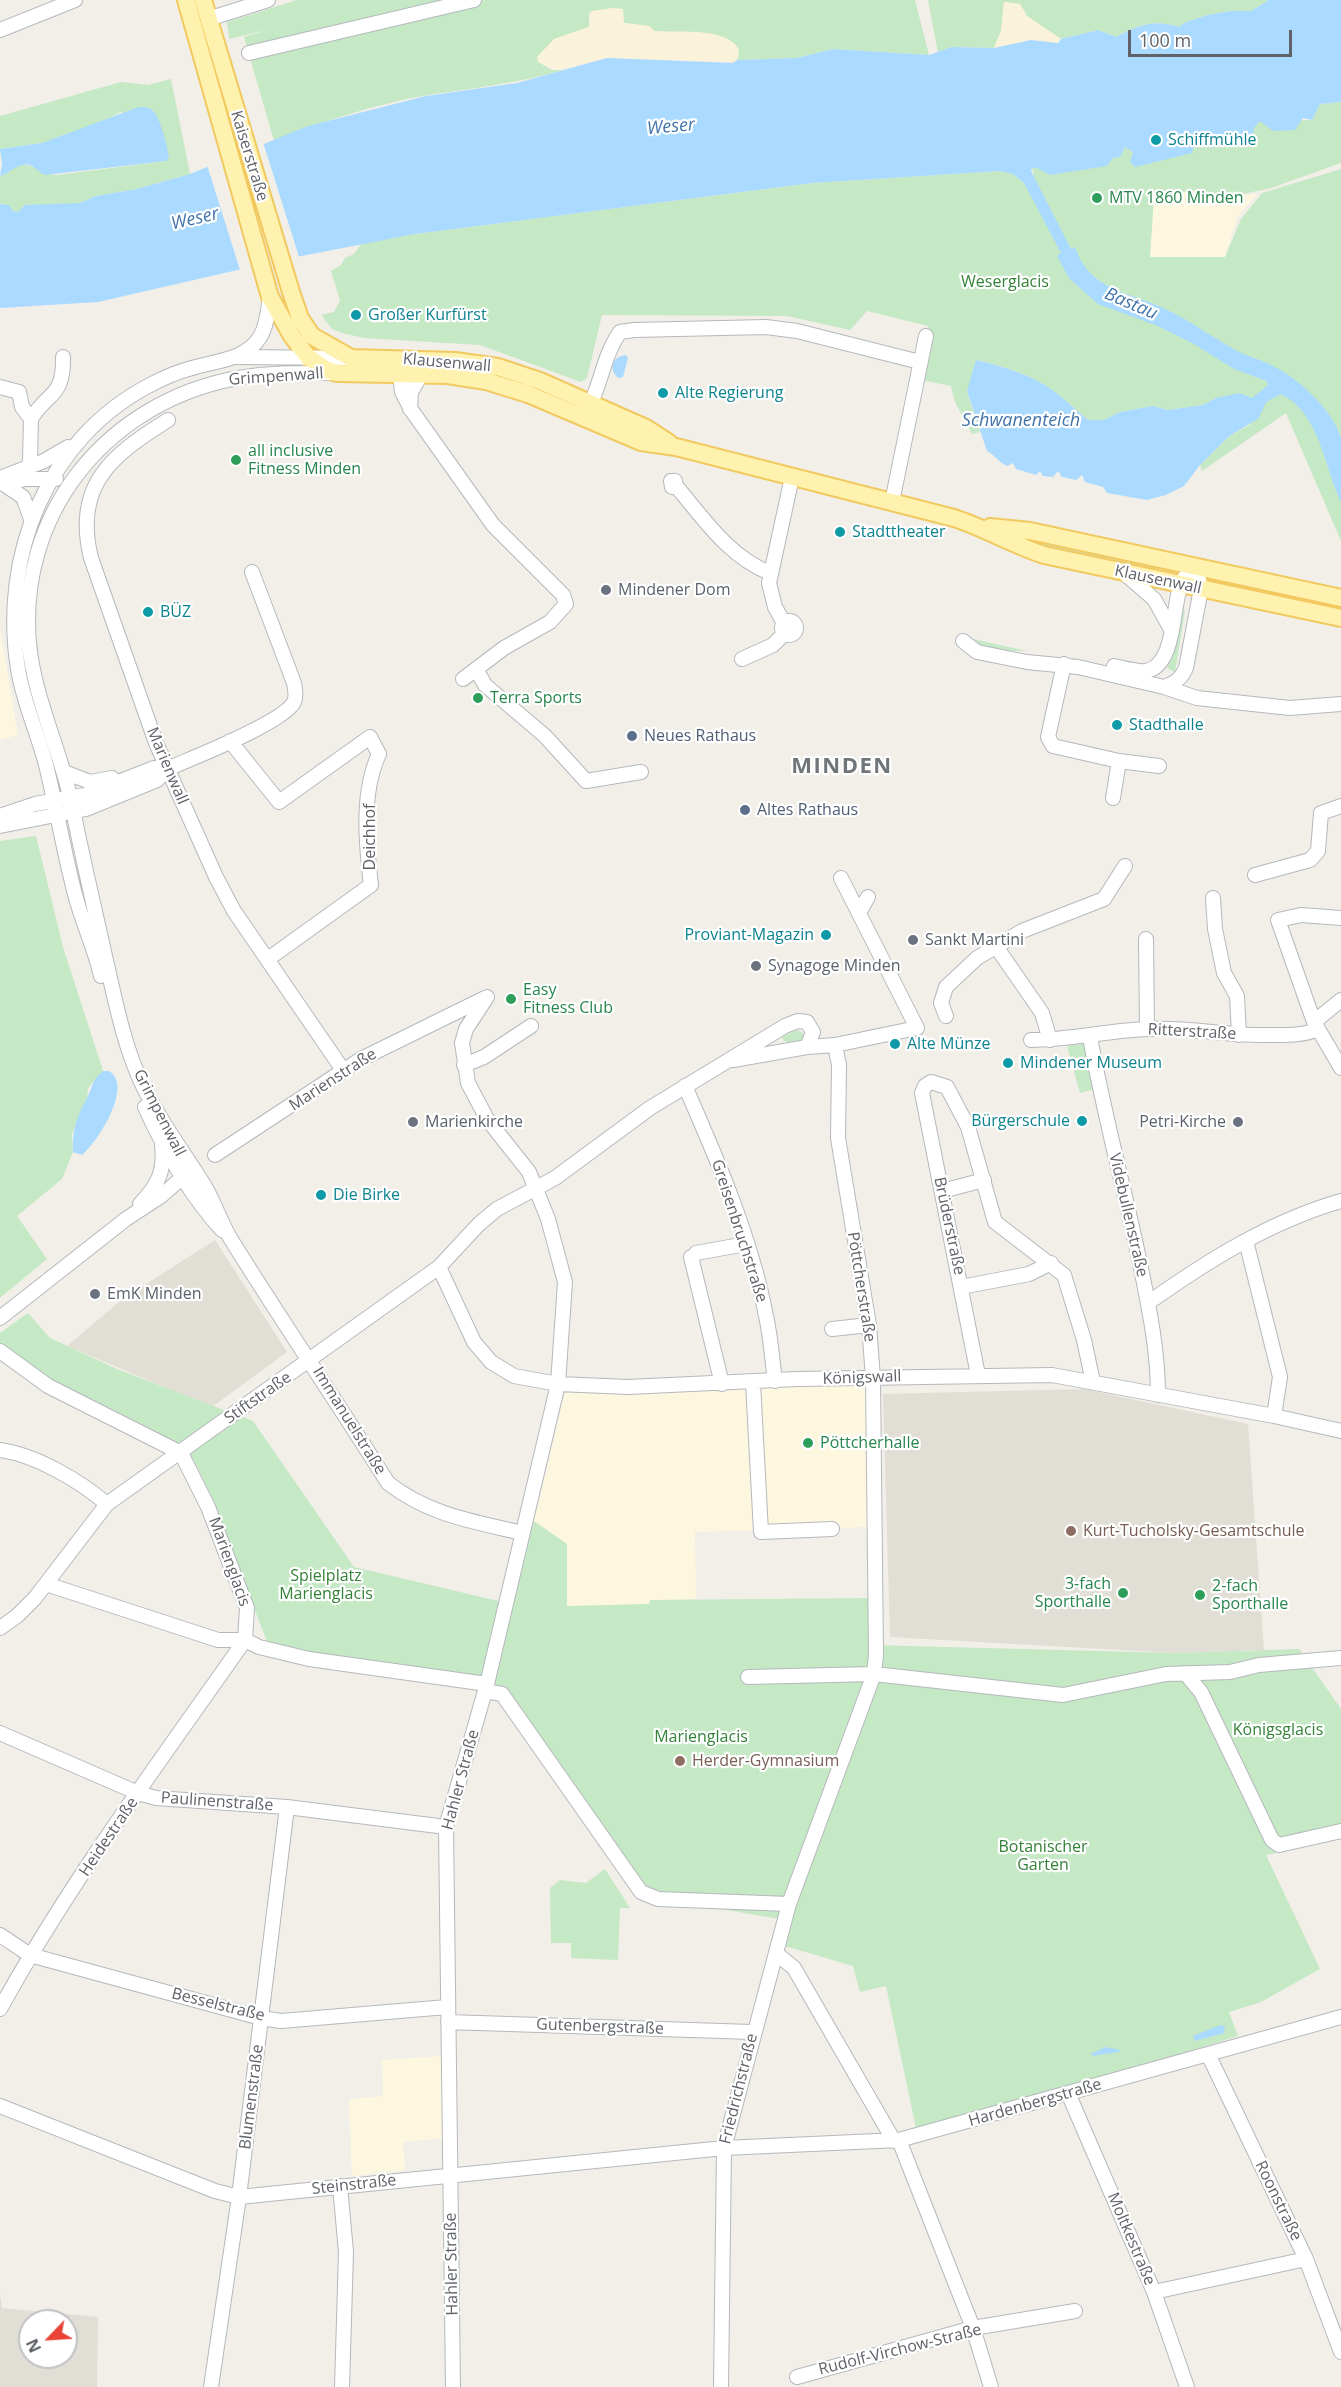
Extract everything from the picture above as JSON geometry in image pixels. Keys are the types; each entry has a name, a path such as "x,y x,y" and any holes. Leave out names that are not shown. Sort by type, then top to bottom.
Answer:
{"main road":[{"name":"Kaiserstraße","path":"186,0 196,43 270,297"},
{"name":"Kaiserstraße","path":"203,0 298,312 288,346 319,342 351,358"},
{"path":"205,74 219,79 223,70"},
{"name":"Klausenwall","path":"270,297 288,346 327,370 337,373 400,374 418,367"},
{"name":"Klausenwall","path":"351,358 418,367 486,381 585,410 641,442 676,447 980,526 1030,531 1341,598"},
{"name":"Klausenwall","path":"980,526 1025,549 1124,573 1341,618"}],"street":[{"path":"0,30 75,0"},
{"path":"208,19 268,0"},
{"path":"249,53 474,0"},
{"name":"Grimpenwall","path":"234,357 244,352 259,338 270,297"},
{"path":"585,410 610,346 620,332 766,327 796,331 920,362"},
{"path":"892,502 926,336"},
{"path":"228,380 288,346"},
{"name":"Grimpenwall","path":"183,1177 161,1143 132,1080 112,1024 92,942 76,898 54,800 21,685 15,643 13,596 31,519 50,480 80,439 109,412 153,383 192,367 288,346"},
{"path":"27,474 31,419 54,396 60,385 63,357"},
{"name":"Klausenwall","path":"308,357 351,358"},
{"path":"410,408 411,392 418,367"},
{"name":"Grimpenwall","path":"183,1177 185,1156 154,1109 124,1037 64,772 36,679 29,643 30,584 44,528 73,478 104,443 141,415 184,393 228,380 274,374 337,373"},
{"path":"400,374 402,392 410,408 493,525 563,595 566,604 550,622 504,648 463,679"},
{"path":"0,387 19,392 22,407 31,419"},
{"name":"Marienwall","path":"168,420 106,468 88,507 86,536 131,675 167,769 224,894 343,1070"},
{"path":"2,483 27,474 80,439"},
{"path":"27,474 50,480 73,478"},
{"path":"742,659 773,645 784,628 771,594 770,573 792,477"},
{"path":"2,483 23,497 31,519"},
{"path":"676,486 730,549 742,560 770,573"},
{"path":"1149,670 1163,658 1172,632 1180,585 1186,575 1196,567 1201,589 1182,676 1164,687"},
{"path":"0,826 73,812 157,780 167,769 261,726 294,701 294,683 263,623 252,572"},
{"path":"1124,573 1154,599 1172,632"},
{"path":"963,641 977,652 1027,662 1068,661 1149,670 1164,687"},
{"path":"1068,661 1164,687 1184,696 1290,708 1341,704"},
{"path":"1068,661 1048,736 1050,742 1058,748 1119,761 1159,766"},
{"path":"476,669 485,685 545,736 586,781 641,772"},
{"path":"1182,676 1197,693 1209,698"},
{"name":"Deichhof","path":"230,741 279,802 370,737 379,754 373,766 366,822 371,885 268,959"},
{"path":"1113,798 1119,761"},
{"path":"0,816 54,800 93,792 154,768 167,769"},
{"path":"64,772 90,782 143,772"},
{"path":"1255,875 1310,860 1318,851 1321,813 1341,806"},
{"path":"946,1016 941,1003 946,987 977,958 995,945 1056,916 1104,899 1125,866"},
{"path":"725,1062 807,1047 835,1045 917,1028 860,911 841,878"},
{"path":"860,911 868,897"},
{"path":"1213,898 1215,929 1224,973 1237,996 1239,1035"},
{"path":"1341,918 1301,915 1278,920 1316,1025 1341,1068"},
{"path":"1146,939 1144,960 1147,1029"},
{"path":"995,945 1042,1013 1050,1040"},
{"name":"Marienstraße","path":"215,1155 343,1070 487,997"},
{"name":"Hahler Straße","path":"453,2387 446,1827 486,1688 558,1384 565,1282 548,1219 535,1188 520,1157 477,1102 464,1065 462,1043 466,1029 487,997"},
{"path":"1316,1025 1341,1000"},
{"name":"Stiftstraße","path":"0,1628 22,1612 107,1504 439,1267 479,1224 497,1209 571,1168 650,1108 792,1023 807,1022 813,1032 807,1047"},
{"name":"Ritterstraße","path":"1030,1040 1090,1037 1147,1029 1184,1029 1239,1035 1308,1034 1316,1025"},
{"path":"464,1065 484,1057 531,1026"},
{"name":"Videbullenstraße","path":"1090,1037 1104,1113 1125,1192 1148,1303 1157,1356 1158,1395"},
{"name":"Pöttcherstraße","path":"835,1045 839,1065 837,1115 841,1164 869,1325 873,1378 876,1634 874,1674"},
{"name":"Brüderstraße","path":"978,1374 922,1093 925,1086 931,1082 947,1087 956,1103 968,1127 984,1180"},
{"name":"Greisenbruchstraße","path":"685,1086 746,1244 767,1318 775,1381"},
{"path":"126,1219 160,1180 163,1166 161,1143"},
{"name":"Immanuelstraße","path":"185,1156 209,1193 230,1238 388,1483 410,1500 434,1511 522,1533"},
{"path":"0,1318 126,1219 161,1197 183,1177"},
{"name":"Immanuelstraße","path":"183,1177 203,1209 230,1238"},
{"path":"942,1191 984,1180 995,1222 1064,1275 1084,1340 1093,1382"},
{"path":"1148,1303 1192,1272 1246,1241 1341,1201"},
{"path":"1246,1241 1280,1377 1274,1416"},
{"path":"722,1384 694,1255 746,1244"},
{"path":"962,1287 1029,1274 1051,1263"},
{"name":"Königswall","path":"439,1267 470,1336 491,1362 514,1376 558,1384 628,1387 978,1374 1052,1375 1274,1416 1341,1431"},
{"path":"832,1329 869,1325"},
{"path":"0,1350 48,1386 181,1453"},
{"path":"753,1383 761,1532 832,1529"},
{"path":"0,1450 17,1454 78,1481 107,1504"},
{"name":"Marienglacis","path":"181,1453 208,1507 247,1608 245,1640"},
{"path":"46,1584 218,1640 245,1640 259,1647 309,1659 486,1688 502,1694 641,1892 658,1899 789,1904 874,1674"},
{"name":"Heidestraße","path":"0,2009 30,1955 138,1793 245,1640"},
{"path":"748,1677 874,1674 1063,1695 1084,1692 1127,1680 1185,1673 1230,1672 1259,1665 1341,1658"},
{"path":"1185,1673 1201,1692 1272,1840 1279,1845 1341,1831"},
{"name":"Paulinenstraße","path":"0,1733 138,1793 156,1798 287,1807 446,1827"},
{"name":"Blumenstraße","path":"211,2387 239,2197 287,1807"},
{"name":"Friedrichstraße","path":"721,2387 723,2148 752,2032 777,1954 789,1904"},
{"name":"Besselstraße","path":"0,1935 30,1955 261,2018 303,2021 447,2007"},
{"path":"777,1954 794,1968 896,2141 974,2328 991,2387"},
{"name":"Hardenbergstraße","path":"723,2148 896,2141 1341,2017"},
{"name":"Gutenbergstraße","path":"448,2022 752,2032"},
{"name":"Roonstraße","path":"1208,2054 1306,2259 1341,2352"},
{"name":"Moltkestraße","path":"1068,2093 1154,2292 1187,2387"},
{"name":"Steinstraße","path":"0,2106 215,2191 239,2197 723,2148"},
{"path":"340,2186 345,2252 342,2387"},
{"path":"1154,2292 1306,2259"},
{"name":"Rudolf-Virchow-Straße","path":"797,2377 974,2328 1075,2311"}],"shaded area":[{"name":"Schiffmühle","path":"1201,190 1215,200 1257,194 1237,217 1225,257 1150,258 1154,195"},
{"path":"0,629 18,735 0,740"},
{"path":"215,1240 287,1352 212,1407 67,1346 138,1286 140,1288"},
{"path":"866,1385 868,1527 695,1532 696,1599 650,1600 650,1604 567,1606 567,1544 534,1521 565,1393"},
{"name":"Kurt-Tucholsky-Gesamtschule","path":"1084,1389 1248,1424 1264,1650 1175,1653 890,1637 883,1394"},
{"path":"443,2056 444,2138 403,2142 405,2170 352,2176 349,2099 383,2096 382,2060"},
{"path":"0,2294 2,2308 18,2310 18,2369 78,2369 78,2315 98,2317 97,2387 0,2387"}],"green space":[{"path":"297,0 915,0 929,55 833,49 797,58 737,60 739,55 716,35 654,31 649,26 623,23 613,8 589,13 589,27 554,39 538,62 552,70 564,70 513,82 390,103 330,120 274,141 244,37 267,30 229,39 227,22"},
{"path":"928,0 1269,0 1251,11 1230,11 1208,15 1186,22 1179,27 1154,23 1139,26 1116,37 1098,30 1061,39 1027,16 1020,4 1004,2 1001,31 994,48 952,47 938,53"},
{"path":"171,79 190,174 137,189 96,196 80,203 18,212 13,211 9,205 0,204 0,176 18,166 26,165 57,175 166,161 121,112 90,128 42,143 0,149 0,116 121,82 148,85"},
{"name":"Weserglacis","path":"1341,102 1341,163 1271,188 1215,200 1201,190 1154,195 1150,257 1225,257 1241,219 1262,193 1341,169 1341,541 1286,413 1202,471 1200,465 1228,437 1251,424 1216,398 1203,405 1168,410 1153,406 1120,412 1104,420 1088,420 1041,383 1009,369 977,360 967,391 980,432 972,434 955,402 951,386 917,379 928,326 867,311 850,330 787,316 602,315 587,378 581,382 480,345 364,338 342,333 332,329 321,315 334,312 340,300 331,271 341,265 345,258 354,254 361,244 415,234 812,183 1000,171 1013,174 1026,185 1035,181 1032,168 1120,157 1125,147 1133,152 1196,134 1207,136 1211,148 1243,135 1260,121 1312,120 1320,104"},
{"path":"1020,536 1157,566 1156,573 1062,553 1019,540"},
{"path":"1182,609 1185,610 1175,672 1167,668 1173,655"},
{"path":"970,639 973,639 1027,651 973,647"},
{"path":"36,836 63,947 103,1071 88,1088 87,1099 72,1134 73,1152 62,1179 17,1216 47,1259 0,1298 0,841"},
{"path":"797,1030 803,1033 804,1037 796,1044 784,1041 782,1037"},
{"path":"1085,1043 1095,1089 1080,1093 1067,1046"},
{"path":"28,1313 50,1338 117,1369 253,1421 354,1567 511,1604 534,1521 567,1544 567,1606 649,1604 650,1600 870,1598 870,1645 1175,1653 1299,1649 1341,1709 1341,1839 1266,1855 1320,1969 1261,2002 1229,2012 1238,2036 1082,2085 916,2128 886,1986 860,1992 853,1966 785,1946 791,1921 639,1895 505,1690 494,1684 269,1647 211,1496 196,1464 181,1453 53,1385 0,1343 0,1333"},
{"path":"605,1869 630,1908 620,1908 618,1960 571,1958 571,1943 551,1943 550,1888 560,1880 586,1883"}],"sand":[{"path":"1004,2 1020,4 1027,16 1061,39 1058,43 1030,40 994,48 1001,31"},
{"path":"623,9 624,23 649,26 654,31 700,32 723,37 739,49 736,62 607,58 557,70 538,62 537,57 554,39 589,27 591,11"}],"water":[{"path":"1269,0 1341,0 1341,102 1320,104 1312,120 1303,118 1295,130 1273,131 1260,121 1254,128 1253,136 1243,135 1237,143 1211,148 1207,136 1197,134 1192,153 1135,167 1130,162 1133,152 1125,147 1120,157 1113,158 1107,166 1050,175 1037,168 1032,168 1031,171 1071,249 1075,247 1081,261 1098,279 1119,291 1166,309 1237,351 1280,370 1302,385 1322,405 1341,438 1341,502 1313,427 1294,403 1281,394 1266,402 1259,418 1228,437 1200,465 1184,486 1166,495 1147,500 1107,493 1103,487 1085,482 1082,475 1076,480 1062,477 1058,471 1053,477 1043,476 1040,471 1036,475 1016,469 1013,463 1007,466 987,451 967,391 976,360 1009,369 1041,383 1088,420 1104,420 1120,412 1153,406 1168,410 1203,405 1216,398 1239,393 1252,398 1268,385 1267,381 1234,369 1194,344 1158,326 1098,304 1069,278 1057,256 1061,253 1024,183 1013,174 1000,171 812,183 415,234 281,260 98,302 0,308 0,204 9,205 13,211 18,212 25,205 80,203 96,196 137,189 190,174 308,126 426,96 517,83 607,58 733,63 737,60 797,58 833,49 929,55 952,47 994,48 1031,40 1058,43 1061,39 1098,30 1116,37 1132,29 1154,23 1179,27 1186,22 1208,15 1230,11 1251,11"},
{"path":"139,107 146,107 156,114 169,157 166,161 45,175 32,166 23,165 0,176 2,164 0,149 42,143"},
{"path":"626,355 628,358 623,377 618,378 613,370 613,364 617,358"},
{"path":"103,1071 109,1071 116,1078 115,1101 104,1127 82,1155 73,1152 75,1125 94,1082"},
{"path":"1221,2025 1225,2027 1224,2033 1195,2041 1193,2036"},
{"path":"1106,2047 1120,2050 1092,2056 1092,2053"}],"pier":[{"path":"263,142 300,260 241,273 207,165"}],"place":[{"name":"Schiffmühle","path":"1156,140"},
{"name":"MTV 1860 Minden","path":"1097,198"},
{"name":"Großer Kurfürst","path":"356,315"},
{"name":"Alte Regierung","path":"663,393"},
{"name":"all inclusive Fitness Minden","path":"236,460"},
{"name":"Stadttheater","path":"840,532"},
{"name":"Mindener Dom","path":"606,590"},
{"name":"BÜZ","path":"148,612"},
{"name":"Terra Sports","path":"478,698"},
{"name":"Stadthalle","path":"1117,725"},
{"name":"Neues Rathaus","path":"632,736"},
{"name":"Altes Rathaus","path":"745,810"},
{"name":"Proviant-Magazin","path":"826,935"},
{"name":"Sankt Martini","path":"913,940"},
{"name":"Synagoge Minden","path":"756,966"},
{"name":"Easy Fitness Club","path":"511,999"},
{"name":"Alte Münze","path":"895,1044"},
{"name":"Mindener Museum","path":"1008,1063"},
{"name":"Bürgerschule","path":"1082,1121"},
{"name":"Marienkirche","path":"413,1122"},
{"name":"Petri-Kirche","path":"1238,1122"},
{"name":"Die Birke","path":"321,1195"},
{"name":"EmK Minden","path":"95,1294"},
{"name":"Pöttcherhalle","path":"808,1443"},
{"name":"Kurt-Tucholsky-Gesamtschule","path":"1071,1531"},
{"name":"3-fach Sporthalle","path":"1123,1593"},
{"name":"2-fach Sporthalle","path":"1200,1595"},
{"name":"Herder-Gymnasium","path":"680,1761"}],"district":[{"name":"MINDEN","path":"842,767"}],"water label":[{"name":"Weser","path":"671,127"},
{"name":"Weser","path":"195,219"},
{"name":"Bastau","path":"1131,304"},
{"name":"Schwanenteich","path":"1021,421"}],"park label":[{"name":"Spielplatz Marienglacis","path":"326,1585"},
{"name":"Königsglacis","path":"1278,1730"},
{"name":"Botanischer Garten","path":"1043,1856"}]}
